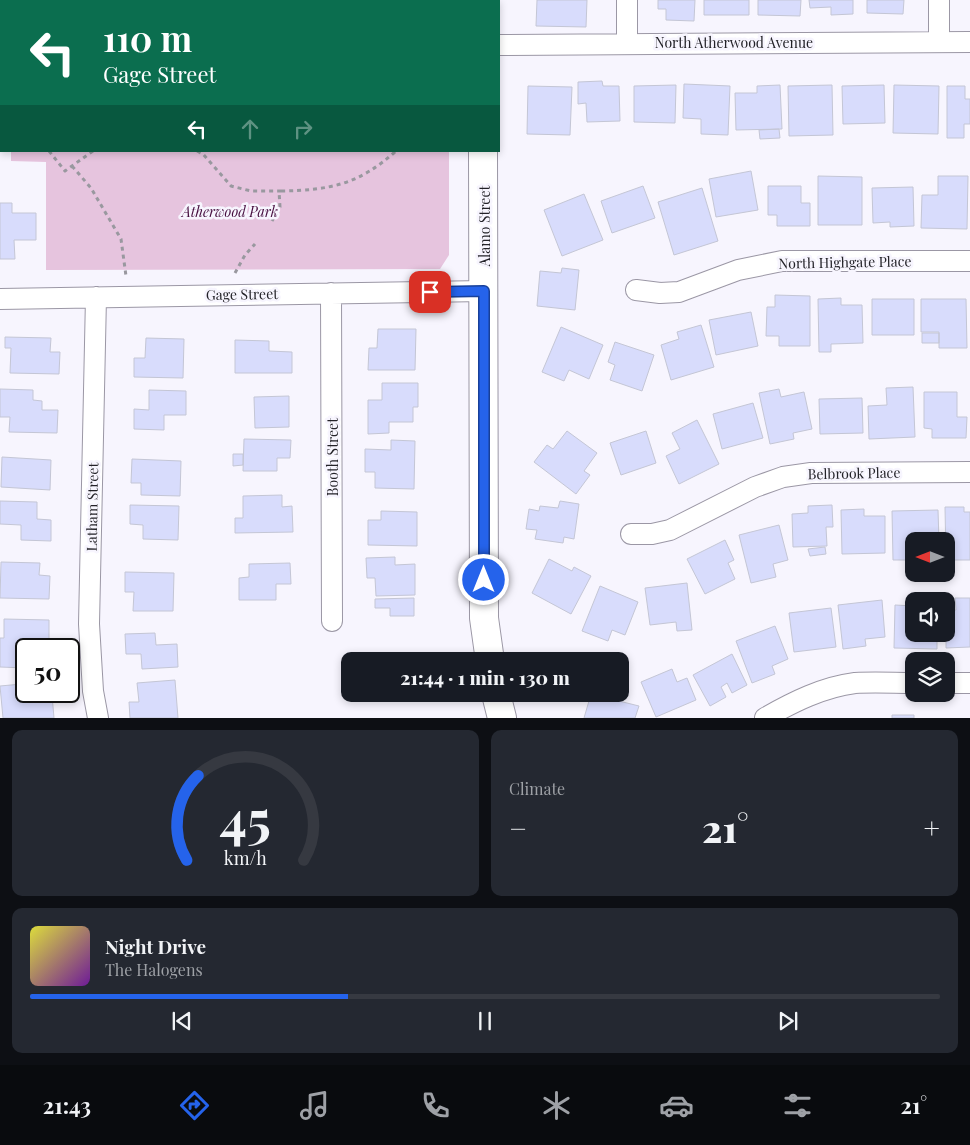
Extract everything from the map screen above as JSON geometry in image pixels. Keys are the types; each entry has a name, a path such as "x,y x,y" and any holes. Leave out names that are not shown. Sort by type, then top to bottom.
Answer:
{"main road":[{"name":"Alamo Street","path":"483,152 484,618 489,652"},
{"path":"498,702 502,718"}],"street":[{"path":"627,0 627,42"},
{"path":"939,0 939,42"},
{"name":"North Atherwood Avenue","path":"500,45 627,42 970,42"},
{"name":"North Highgate Place","path":"636,290 660,293 679,292 738,270 782,261 970,261"},
{"name":"Gage Street","path":"0,299 484,291"},
{"name":"Booth Street","path":"331,293 332,621"},
{"name":"Latham Street","path":"96,297 89,624 93,691 98,718"},
{"name":"Belbrook Place","path":"631,534 652,534 670,530 755,487 783,477 810,472 970,472"},
{"path":"765,718 796,701 823,690 855,684 905,683"},
{"path":"955,683 970,683"}],"path":[{"path":"50,152 65,171 92,152"},
{"path":"199,152 231,186 251,191 320,190 350,182 378,167 395,152"},
{"path":"72,166 91,188 121,238 126,276"},
{"path":"272,221 280,207 280,191"},
{"path":"235,273 245,255 255,244"}],"green space":[{"name":"Atherwood Park","path":"11,152 449,152 449,255 440,269 46,270 46,162 11,161"}],"building":[{"path":"537,0 587,0 586,27 536,26"},
{"path":"658,0 695,0 694,21 666,20 666,9 658,9"},
{"path":"704,0 749,0 749,15 704,15"},
{"path":"758,0 801,0 800,16 758,15"},
{"path":"809,0 853,0 853,14 831,15 831,7 810,8"},
{"path":"867,0 904,0 903,14 867,13"},
{"path":"602,81 603,86 619,86 620,121 587,122 586,103 578,104 578,82"},
{"path":"684,84 730,86 728,135 701,134 701,119 683,118"},
{"path":"676,85 675,123 634,122 634,86"},
{"path":"780,85 782,129 736,130 735,93 757,93 757,86"},
{"path":"832,85 833,135 789,136 788,86"},
{"path":"884,85 885,123 843,124 842,86"},
{"path":"894,85 939,86 938,134 893,133"},
{"path":"528,86 572,87 570,135 527,134"},
{"path":"947,86 965,86 965,99 970,99 970,124 964,124 964,138 947,138"},
{"path":"779,129 780,138 760,139 759,130"},
{"path":"751,171 758,210 716,217 709,179"},
{"path":"818,176 862,177 862,225 818,225"},
{"path":"938,176 968,176 967,229 921,228 922,195 938,195"},
{"path":"643,186 655,218 612,233 601,201"},
{"path":"768,186 801,186 801,203 810,203 810,226 777,226 777,215 768,215"},
{"path":"913,187 914,226 890,227 890,222 873,223 872,188"},
{"path":"702,188 718,241 674,255 658,202"},
{"path":"584,194 603,240 562,256 544,210"},
{"path":"0,203 12,203 12,213 36,213 36,240 14,240 15,259 0,259"},
{"path":"562,268 579,270 575,310 537,306 540,271 561,273"},
{"path":"775,295 810,296 810,346 779,346 779,336 766,336 767,307 775,307"},
{"path":"841,298 841,305 862,305 863,343 831,344 831,352 819,352 818,299"},
{"path":"872,299 914,299 914,335 872,335"},
{"path":"921,299 966,299 967,348 939,348 939,332 921,332"},
{"path":"751,312 758,346 716,355 709,320"},
{"path":"701,325 714,367 671,380 661,345 679,339 677,332"},
{"path":"561,327 603,345 589,379 569,370 564,381 542,372"},
{"path":"378,329 416,329 415,370 368,370 369,348 377,348"},
{"path":"922,333 939,333 939,343 922,343"},
{"path":"5,337 51,338 50,352 60,352 59,374 10,373 11,348 5,348"},
{"path":"146,338 184,339 183,378 134,377 134,358 145,358"},
{"path":"235,340 269,341 269,351 292,352 292,373 235,373"},
{"path":"615,342 654,355 642,391 610,380 615,365 608,362"},
{"path":"382,383 418,383 418,407 413,407 413,422 389,422 389,433 368,434 368,400 382,400"},
{"path":"913,387 915,437 869,439 868,406 887,405 886,388"},
{"path":"0,389 33,390 33,400 42,401 42,410 58,410 57,433 9,432 10,417 0,417"},
{"path":"779,389 781,397 804,392 812,429 793,433 794,439 770,444 759,393"},
{"path":"149,390 186,391 186,415 164,415 164,430 134,429 134,409 149,410"},
{"path":"924,392 957,392 957,417 967,417 966,438 932,438 932,429 924,428"},
{"path":"289,396 289,427 255,428 254,397"},
{"path":"862,398 863,433 820,434 819,399"},
{"path":"753,403 763,438 722,449 713,414"},
{"path":"697,420 719,464 679,484 666,456 680,449 672,433"},
{"path":"567,431 597,453 584,471 590,475 576,494 534,462 547,445 553,449"},
{"path":"646,431 656,463 621,475 610,443"},
{"path":"244,439 291,440 290,458 277,458 277,471 243,471"},
{"path":"391,440 415,441 414,489 375,488 375,472 365,472 365,449 391,450"},
{"path":"233,454 243,454 243,465 233,466"},
{"path":"2,457 51,460 50,490 1,487"},
{"path":"132,459 181,461 180,496 141,495 141,483 131,483"},
{"path":"282,495 282,507 292,506 293,532 235,533 235,518 243,518 243,496"},
{"path":"0,501 37,502 37,519 51,520 51,541 21,540 21,525 0,524"},
{"path":"560,501 579,504 574,539 564,537 563,543 535,539 537,530 526,529 529,509 539,511 540,506 558,508"},
{"path":"130,505 179,506 178,540 143,539 143,525 130,524"},
{"path":"832,505 833,527 826,527 827,546 793,547 792,514 808,513 808,506"},
{"path":"945,507 964,507 964,512 970,512 970,560 955,560 955,532 945,532"},
{"path":"864,509 864,516 885,516 885,553 842,554 841,510"},
{"path":"938,510 939,532 905,532 905,560 893,560 892,511"},
{"path":"381,511 417,512 417,546 368,545 368,520 381,520"},
{"path":"779,525 788,560 773,564 776,577 751,583 739,535"},
{"path":"725,540 734,560 728,563 735,579 705,594 687,559"},
{"path":"825,547 826,554 810,556 808,549"},
{"path":"395,557 395,565 415,564 415,595 376,596 375,578 367,578 366,558"},
{"path":"549,559 572,571 574,567 591,576 571,614 532,593"},
{"path":"1,562 40,563 39,575 50,576 49,599 0,598"},
{"path":"290,563 291,584 276,584 276,600 239,600 239,578 249,577 249,564"},
{"path":"125,572 174,573 173,611 133,611 134,592 125,592"},
{"path":"687,583 692,630 677,631 676,622 650,625 645,588"},
{"path":"600,586 638,602 625,635 612,630 608,641 582,631"},
{"path":"414,598 414,616 390,616 390,608 375,608 375,599"},
{"path":"955,598 970,598 970,647 946,648 946,642 955,642"},
{"path":"882,600 885,637 865,639 866,646 843,649 838,605"},
{"path":"895,605 905,606 905,642 937,642 937,649 894,648"},
{"path":"831,608 836,647 794,652 789,613"},
{"path":"4,619 49,620 49,638 15,638 15,668 0,667 0,638 4,638"},
{"path":"775,626 788,659 772,666 775,674 752,683 736,641"},
{"path":"155,633 156,645 177,644 178,667 142,669 141,654 126,654 125,634"},
{"path":"732,654 747,685 732,693 727,683 721,687 726,697 710,706 693,675"},
{"path":"672,669 677,682 687,678 696,700 656,717 641,682"},
{"path":"175,680 178,718 130,718 129,702 139,702 137,683"},
{"path":"15,685 15,703 53,703 54,718 3,718 0,686"},
{"path":"589,702 623,702 639,706 635,718 584,718"},
{"path":"892,715 914,715 914,718 892,718"}],"route":[{"path":"430,292 484,291 484,580"}]}
